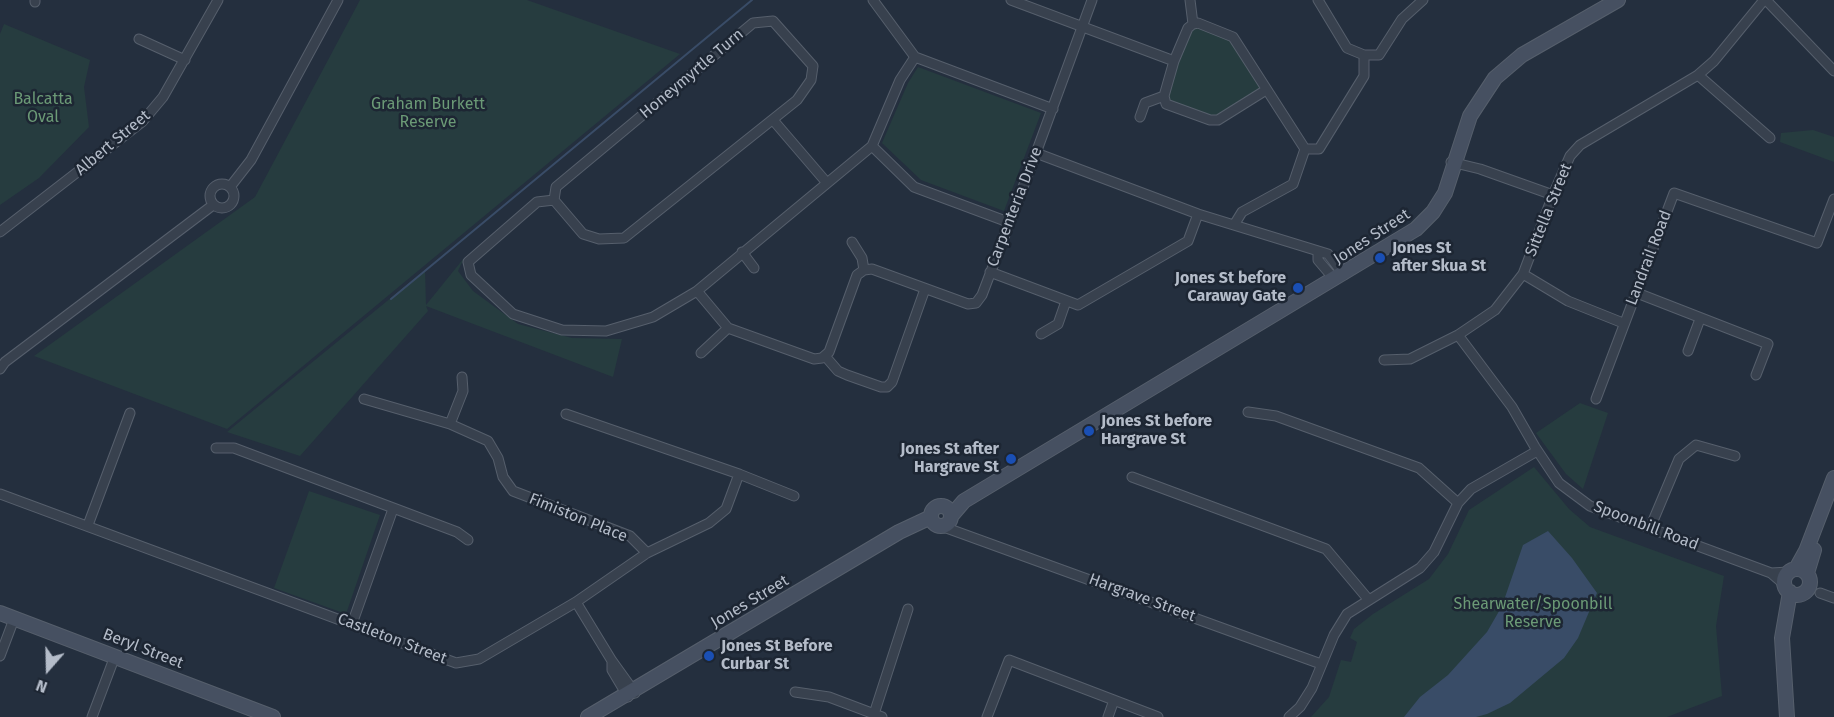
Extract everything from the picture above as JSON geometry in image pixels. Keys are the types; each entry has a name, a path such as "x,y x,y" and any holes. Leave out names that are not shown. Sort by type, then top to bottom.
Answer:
{"street":[{"name":"Albert Street","path":"0,232 142,122 163,97 218,0"},
{"path":"230,187 250,160 338,0"},
{"path":"873,0 915,57 1053,109"},
{"path":"1011,0 1174,61"},
{"name":"Carpenteria Drive","path":"864,270 872,269 968,304 976,303 1053,109 1092,0"},
{"path":"1190,0 1193,24"},
{"path":"1318,0 1347,48 1364,55 1379,55 1402,19 1423,0"},
{"name":"Jones Street","path":"588,717 911,533 942,518 963,501 1405,237 1426,220 1439,203 1466,107 1477,88 1512,52 1606,0"},
{"name":"Jones Street","path":"1453,159 1475,107 1503,69 1521,55 1618,0"},
{"path":"1765,0 1834,71"},
{"name":"Sittella Street","path":"1384,360 1410,359 1458,335 1495,310 1523,274 1570,156 1580,145 1698,75 1714,61 1765,0"},
{"name":"Honeymyrtle Turn","path":"772,21 813,66 811,80 797,100 773,120 624,238 599,239 583,234 554,200 556,187 753,23 772,21"},
{"path":"1266,90 1218,120 1210,120 1166,104 1164,96 1174,61 1188,28 1197,23 1233,37 1305,149"},
{"path":"139,39 185,60"},
{"path":"1305,149 1319,149 1364,76 1364,55"},
{"path":"554,200 537,202 468,262 471,275 513,314 562,330 606,331 653,317 697,291 872,146 900,80 915,57"},
{"path":"1698,75 1770,138"},
{"path":"1140,117 1145,103 1164,96"},
{"path":"773,120 827,183"},
{"path":"872,146 914,188 1008,222"},
{"path":"1233,225 1242,212 1293,184 1305,149"},
{"path":"1036,153 1198,214 1318,252 1318,260 1338,275"},
{"path":"1453,159 1474,163 1480,169 1553,195"},
{"path":"220,184 230,187 234,194 233,203 224,209 213,204 210,195 213,189 220,184"},
{"name":"Landrail Road","path":"1596,399 1674,193 1817,243 1834,199"},
{"path":"0,369 5,362 213,204"},
{"path":"990,272 1078,305 1188,241 1198,214"},
{"path":"697,291 728,328 814,359 825,356 830,351 857,275 864,270 862,258 852,243"},
{"path":"742,252 754,268"},
{"path":"1523,274 1568,301 1623,323"},
{"path":"825,356 838,371 881,387 887,387 892,382 925,290"},
{"path":"1637,293 1700,320 1768,345 1756,375"},
{"path":"1041,334 1058,324 1066,301"},
{"path":"1688,351 1700,320"},
{"path":"701,353 728,328"},
{"name":"Spoonbill Road","path":"1458,335 1512,407 1560,483 1590,506 1794,581"},
{"path":"450,424 463,391 462,377"},
{"name":"Fimiston Place","path":"364,399 450,424 488,441 498,458 503,477 513,491 630,536 647,554"},
{"path":"1248,412 1276,416 1419,468 1458,503"},
{"path":"88,525 130,413"},
{"path":"566,414 739,474 794,496"},
{"path":"1650,528 1679,459 1696,445 1735,456"},
{"path":"216,448 234,448 457,532 468,540"},
{"path":"1289,717 1300,707 1312,688 1321,664 1347,614 1420,568 1434,552 1458,503 1471,489 1538,451"},
{"name":"Castleton Street","path":"0,494 456,663 479,659 576,602 647,554 709,523 726,509 739,474"},
{"path":"1132,477 1326,549 1368,599"},
{"path":"1787,717 1782,638 1794,581 1834,478"},
{"path":"1796,717 1790,638 1794,581 1834,498"},
{"path":"352,624 393,509"},
{"name":"Hargrave Street","path":"942,518 962,532 1321,664"},
{"path":"1820,593 1834,598"},
{"path":"576,602 612,662 612,670 631,694"},
{"path":"795,692 829,697 878,716 908,609"},
{"name":"Beryl Street","path":"0,613 273,717"},
{"path":"0,656 14,619"},
{"path":"92,717 115,656"},
{"path":"987,717 1009,660 1158,717"},
{"name":"Jones Street","path":"600,717 631,694"},
{"path":"1108,717 1114,700"}],"green space":[{"name":"Graham Burkett Reserve","path":"360,0 527,0 680,54 227,429 34,356 255,197"},
{"name":"Balcatta Oval","path":"4,24 90,60 84,87 89,127 39,178 0,205 0,34"},
{"path":"1193,24 1233,37 1266,90 1218,120 1166,104 1174,61"},
{"path":"918,67 1041,113 1004,211 921,180 882,143 908,83"},
{"path":"1813,130 1834,137 1834,162 1780,142 1781,133"},
{"path":"464,258 458,271 473,291 518,324 572,338 622,339 613,377 426,306 428,311 300,456 227,432 425,270 426,305"},
{"path":"1580,403 1608,413 1583,489 1566,474 1536,433"},
{"name":"Shearwater/Spoonbill Reserve","path":"1534,467 1569,509 1590,527 1724,576 1716,626 1722,696 1667,717 1311,717 1329,697 1341,660 1351,662 1357,642 1350,638 1354,629 1373,614 1429,579 1448,554 1469,510"},
{"path":"309,491 380,515 346,614 274,588"}],"water":[{"path":"1548,531 1572,558 1597,593 1578,638 1564,658 1510,703 1487,714 1476,717 1404,717 1420,697 1448,675 1487,632 1502,606 1523,545"}],"waterway":[{"path":"391,299 752,0"}],"place":[{"name":"Jones St after Skua St","path":"1380,258"},
{"name":"Jones St before Caraway Gate","path":"1298,288"},
{"name":"Jones St before Hargrave St","path":"1089,431"},
{"name":"Jones St after Hargrave St","path":"1011,459"},
{"name":"Jones St Before Curbar St","path":"709,656"}]}
